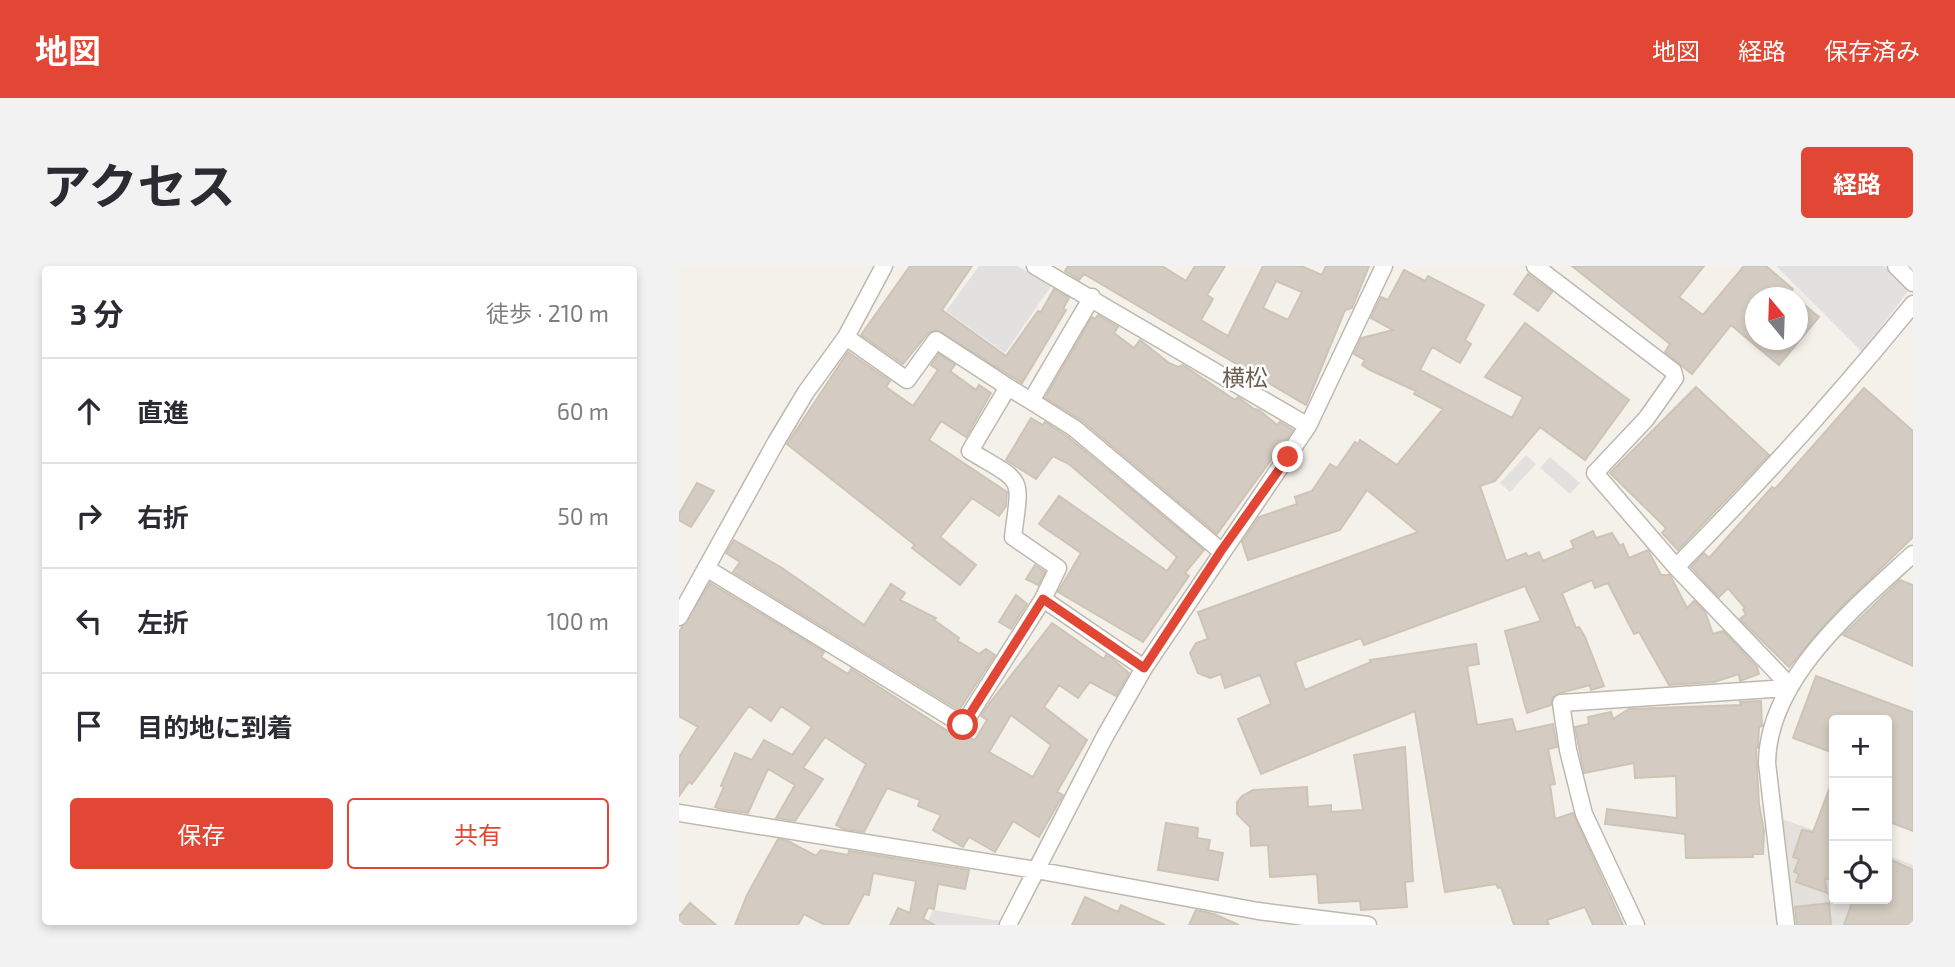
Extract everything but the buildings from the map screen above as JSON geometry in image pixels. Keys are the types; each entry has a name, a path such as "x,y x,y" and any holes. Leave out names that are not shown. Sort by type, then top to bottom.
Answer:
{"street":[{"path":"679,617 800,402 846,337 884,266"},
{"path":"1035,266 1308,426"},
{"path":"1008,925 1144,668 1308,426 1384,266"},
{"path":"1535,266 1673,371 1675,378 1646,419 1595,473 1676,567 1789,687"},
{"path":"1896,266 1913,283"},
{"path":"1031,401 1092,297"},
{"path":"1676,567 1818,418 1913,304"},
{"path":"846,337 907,380 936,340 1074,428 1221,551"},
{"path":"706,568 963,725 1043,599 1058,568 1013,537 1019,488 1014,478 970,451 1008,387"},
{"path":"1786,925 1767,763 1767,741 1789,687 1849,613 1913,554"},
{"path":"1043,599 1144,668"},
{"path":"1636,925 1584,814 1567,750 1561,703 1789,687"},
{"path":"679,814 1036,870 1258,911 1368,925"}],"shaded area":[{"path":"979,266 1017,266 1052,285 1005,353 946,311"},
{"path":"1776,266 1884,266 1909,290 1862,352 1808,298 1808,287 1797,287"},
{"path":"1526,455 1536,464 1510,492 1500,483"},
{"path":"1550,457 1580,483 1570,494 1540,468"},
{"path":"1782,819 1829,835 1829,904 1892,904 1892,857 1913,865 1913,925 1795,925"},
{"path":"933,910 1001,921 999,925 926,925"}],"district":[{"name":"横松","path":"1245,377"}],"route":[{"path":"963,725 1043,599 1144,668 1189,597 1288,457"}]}
